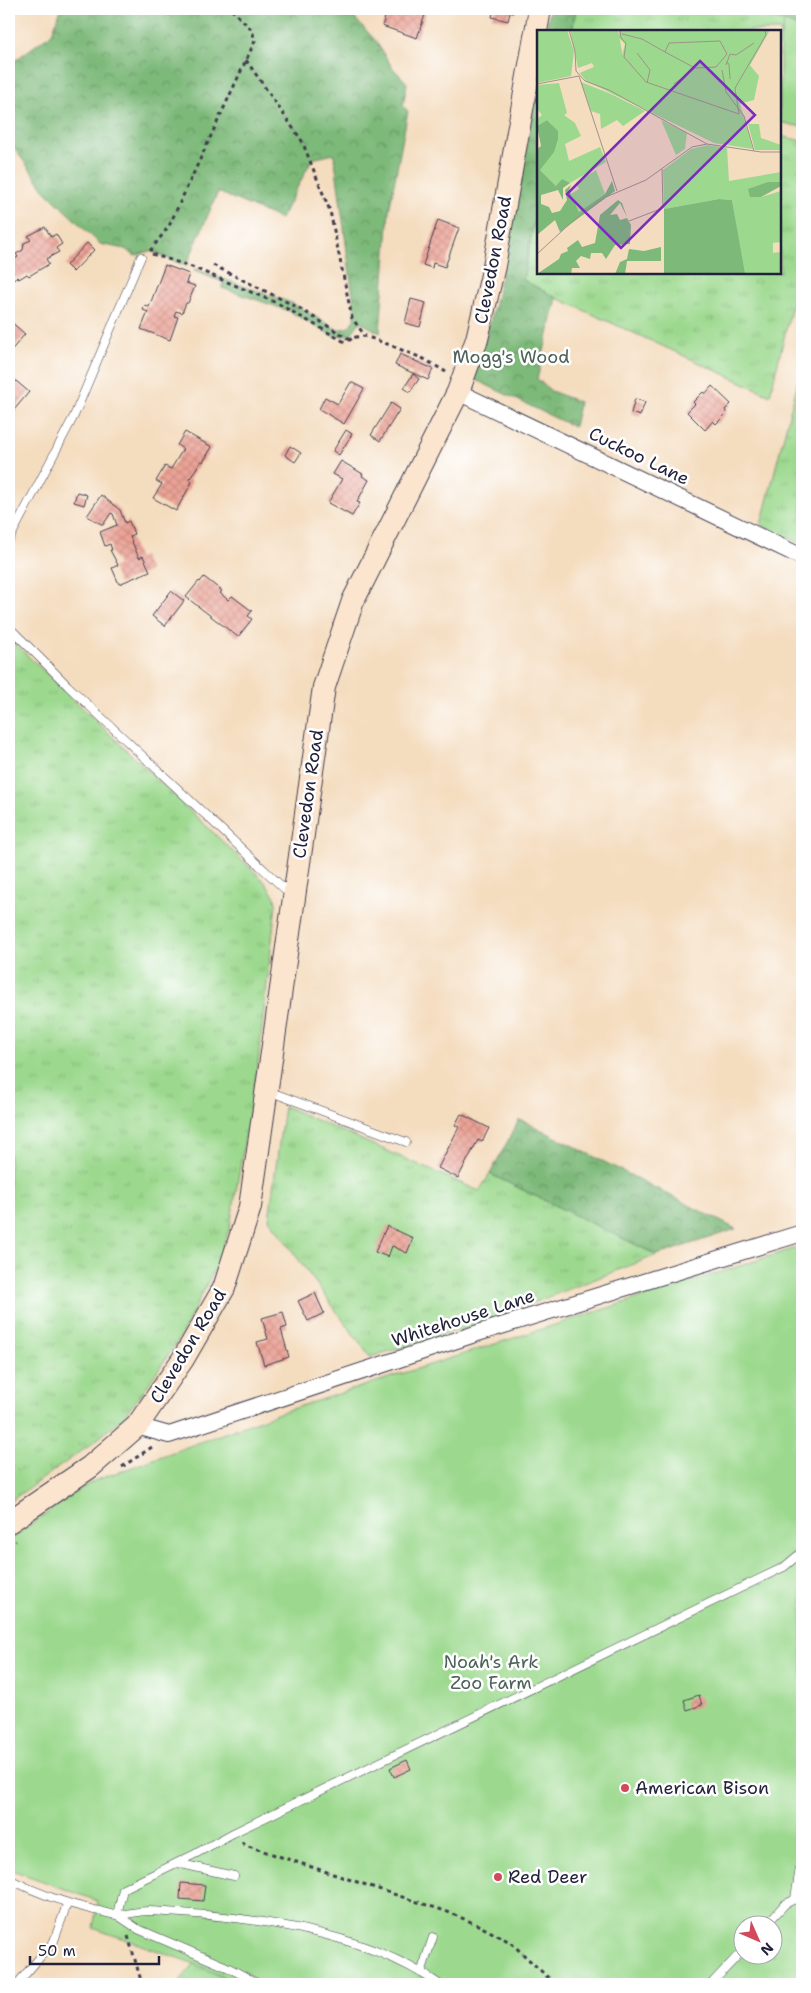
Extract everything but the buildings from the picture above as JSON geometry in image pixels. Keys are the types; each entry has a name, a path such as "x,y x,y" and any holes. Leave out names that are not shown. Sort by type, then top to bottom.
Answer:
{"main road":[{"name":"Clevedon Road","path":"9,1522 90,1466 137,1426 183,1359 224,1288 250,1208 324,687 353,601 460,386 477,339 494,266 540,9"}],"street":[{"name":"Cuckoo Lane","path":"460,386 802,557"},
{"name":"Whitehouse Lane","path":"137,1426 169,1435 478,1333 802,1233"}],"lane":[{"path":"9,540 74,416 140,257"},
{"path":"9,627 68,686 293,897"},
{"path":"266,1091 406,1142"},
{"path":"117,1915 123,1889 177,1863 232,1833 784,1566 802,1552"},
{"path":"774,1916 785,1904 799,1897 802,1856"},
{"path":"177,1863 234,1876"},
{"path":"9,1879 67,1904 117,1915 148,1911 233,1918 318,1933 404,1964 438,1984"},
{"path":"17,1984 54,1941 67,1904"},
{"path":"117,1915 138,1929 229,1968 259,1984"},
{"path":"420,1973 433,1937"},
{"path":"711,1984 734,1960"}],"path":[{"path":"231,9 252,30 255,41 169,226 147,255 156,254 192,267 279,304 343,341 348,341 354,337"},
{"path":"246,60 302,141 330,211 352,318 365,336"},
{"path":"212,265 299,308 348,338 365,336 424,359 460,386"},
{"path":"232,1833 245,1845 444,1911 476,1924 510,1942 556,1984"},
{"path":"125,1921 130,1947 142,1984"}],"green space":[{"path":"61,9 346,9 375,40 392,67 407,83 403,106 408,111 389,211 380,333 360,322 351,334 333,336 289,311 222,288 223,282 194,271 195,269 292,303 338,330 349,327 355,318 355,311 334,154 312,159 281,219 218,192 186,266 150,251 135,256 125,249 100,244 47,193 9,141 9,65 52,33"},
{"path":"550,9 576,9 572,30 546,30"},
{"path":"576,9 749,9 784,22 781,35 781,30 572,30"},
{"path":"749,9 802,9 802,28"},
{"path":"784,22 802,28 802,127 781,122 781,35"},
{"name":"Mogg's Wood","path":"537,81 537,205 523,280 557,298 537,379 551,391 579,402 574,427 474,379 495,304 518,196"},
{"path":"781,136 802,141 802,264 770,395 557,298 523,280 537,205 537,274 781,274"},
{"path":"802,365 802,544 761,525"},
{"path":"9,638 264,881 275,897 276,904 258,1063 230,1226 218,1262 180,1338 141,1395 121,1419 93,1443 9,1502"},
{"path":"284,1106 479,1191 490,1174 657,1255 479,1324 370,1357 269,1219"},
{"path":"519,1120 736,1229 657,1255 490,1174"},
{"name":"Noah's Ark Zoo Farm","path":"802,1246 802,1984 239,1984 195,1964 93,1928 98,1901 9,1869 9,1540 94,1481 282,1412"},
{"path":"195,1963 236,1984 180,1984 179,1982"}],"place":[{"name":"American Bison","path":"625,1788"},
{"name":"Red Deer","path":"498,1877"}]}
